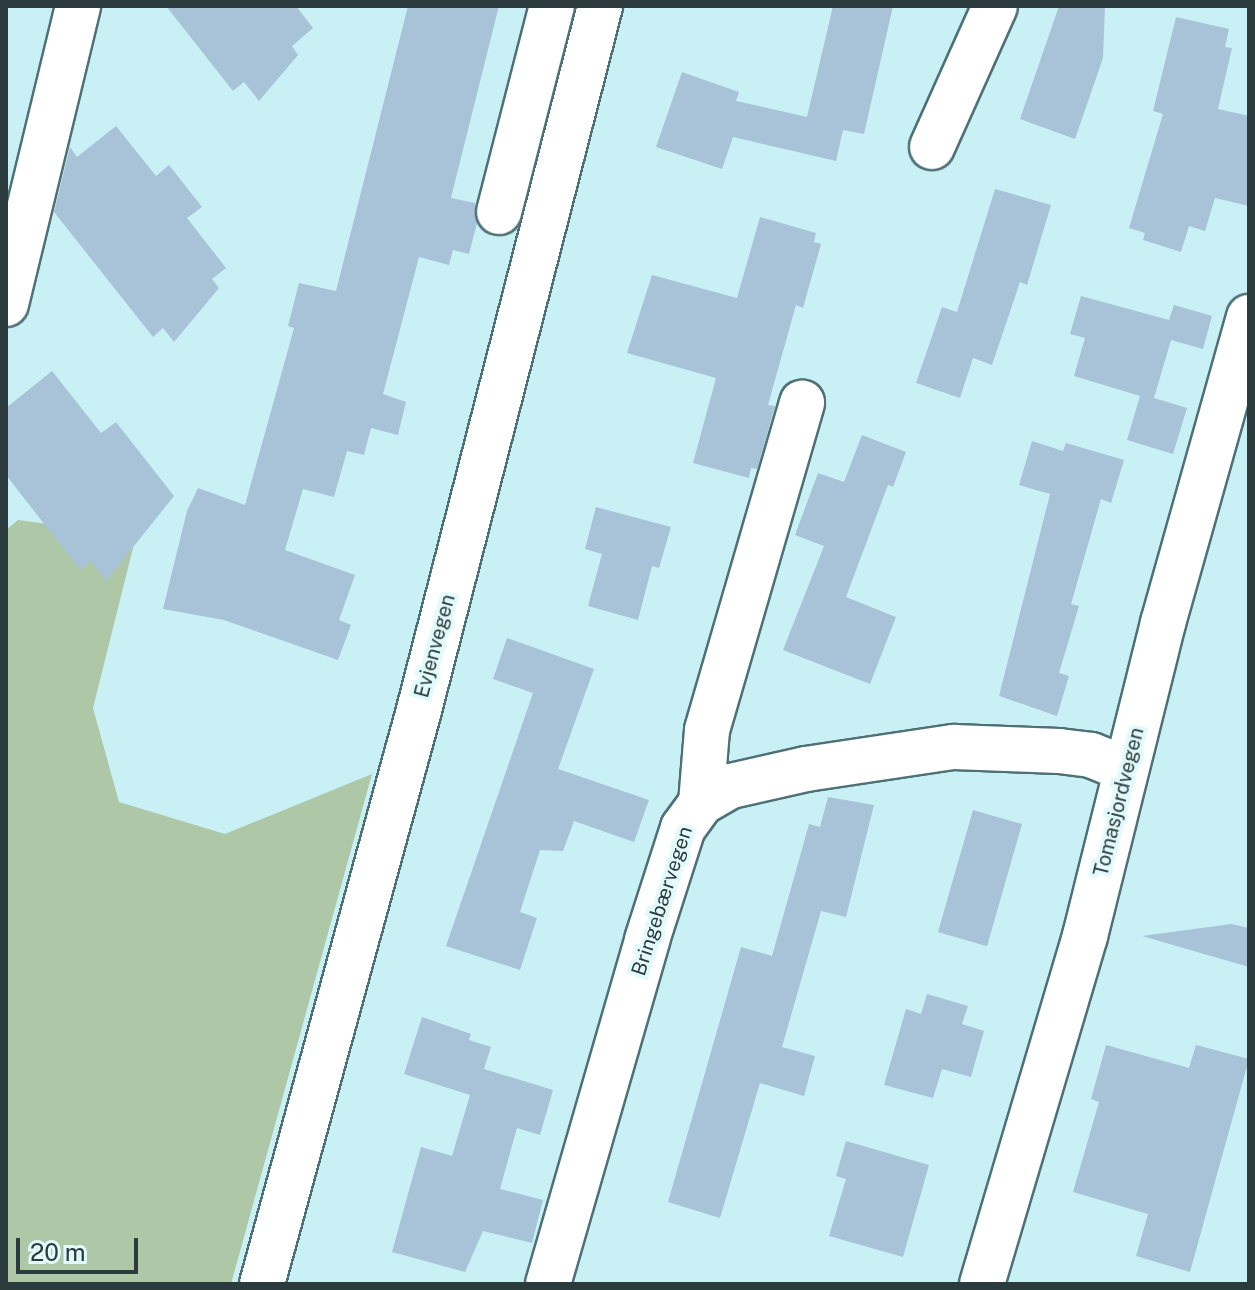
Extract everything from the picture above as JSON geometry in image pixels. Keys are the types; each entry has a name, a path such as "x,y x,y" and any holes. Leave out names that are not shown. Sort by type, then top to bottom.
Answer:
{"street":[{"path":"6,304 78,6"},
{"path":"499,212 552,6"},
{"name":"Evjenvegen","path":"262,1284 419,710 600,6"},
{"path":"932,147 995,6"},
{"name":"Tomasjordvegen","path":"982,1284 1052,1054 1249,317"},
{"path":"701,803 707,730 802,403"},
{"name":"Bringebærvegen","path":"548,1284 647,940 683,828 701,803 731,786 806,769 954,747 1001,745 1069,752 1126,769"}],"green space":[{"path":"18,520 136,536 93,708 119,802 225,834 372,774 231,1284 6,1284 6,530"}],"building":[{"path":"166,6 296,6 313,28 292,46 298,55 259,101 244,82 233,91"},
{"path":"408,6 499,6 451,198 475,203 477,223 469,254 453,250 449,265 419,257 383,394 406,402 398,435 371,428 364,455 347,451 334,497 303,489 285,550 355,575 339,620 351,625 338,660 224,620 163,609 187,511 198,488 245,505 294,328 288,326 299,283 336,291"},
{"path":"833,6 893,6 864,134 843,130 836,161 733,137 722,169 656,147 682,72 739,92 736,101 807,117"},
{"path":"1059,6 1105,6 1103,58 1075,139 1020,119"},
{"path":"1176,17 1229,29 1225,47 1232,48 1218,109 1249,116 1249,206 1215,198 1205,231 1189,226 1181,252 1143,240 1145,233 1129,228 1163,114 1153,111"},
{"path":"116,126 156,176 169,165 202,207 187,218 226,268 212,279 219,288 174,342 163,328 153,337 54,212 70,147 77,157"},
{"path":"995,189 1051,205 1027,285 1020,282 992,365 973,358 960,398 916,383 942,307 957,312"},
{"path":"760,217 816,233 814,242 821,244 803,308 796,305 768,405 775,406 757,469 751,468 749,478 693,463 716,378 627,353 652,275 737,298"},
{"path":"1081,296 1169,320 1174,305 1212,316 1203,349 1171,340 1154,398 1187,408 1173,454 1127,440 1140,396 1074,376 1085,338 1070,334"},
{"path":"52,371 101,433 116,422 174,496 106,581 91,561 80,570 6,475 6,408"},
{"path":"862,435 906,452 893,487 888,485 846,597 896,617 870,684 783,650 824,546 795,535 818,473 844,482"},
{"path":"1032,441 1063,451 1066,443 1124,460 1111,503 1101,499 1071,604 1079,606 1059,673 1069,676 1057,716 999,696 1050,494 1019,485"},
{"path":"596,507 671,527 659,568 652,566 638,620 588,606 602,554 585,549"},
{"path":"507,638 594,669 558,769 649,800 634,842 574,821 563,851 540,850 520,912 537,918 520,970 446,946 533,693 493,679"},
{"path":"828,797 874,805 846,917 821,911 782,1047 815,1056 804,1096 760,1083 720,1218 668,1202 741,947 772,956 809,824 820,827"},
{"path":"973,810 1022,824 987,946 938,932"},
{"path":"1231,924 1249,928 1249,967 1142,936"},
{"path":"927,994 968,1006 962,1024 984,1031 971,1077 942,1069 933,1098 884,1085 906,1009 921,1014"},
{"path":"422,1017 471,1034 469,1040 491,1047 484,1069 553,1090 540,1135 517,1128 500,1189 543,1200 532,1243 483,1231 465,1272 392,1252 421,1147 452,1156 470,1095 404,1074"},
{"path":"1106,1045 1189,1068 1196,1045 1249,1059 1190,1272 1136,1256 1148,1214 1073,1192 1099,1102 1091,1099"},
{"path":"846,1141 929,1165 903,1257 829,1236 846,1179 836,1176"}]}
